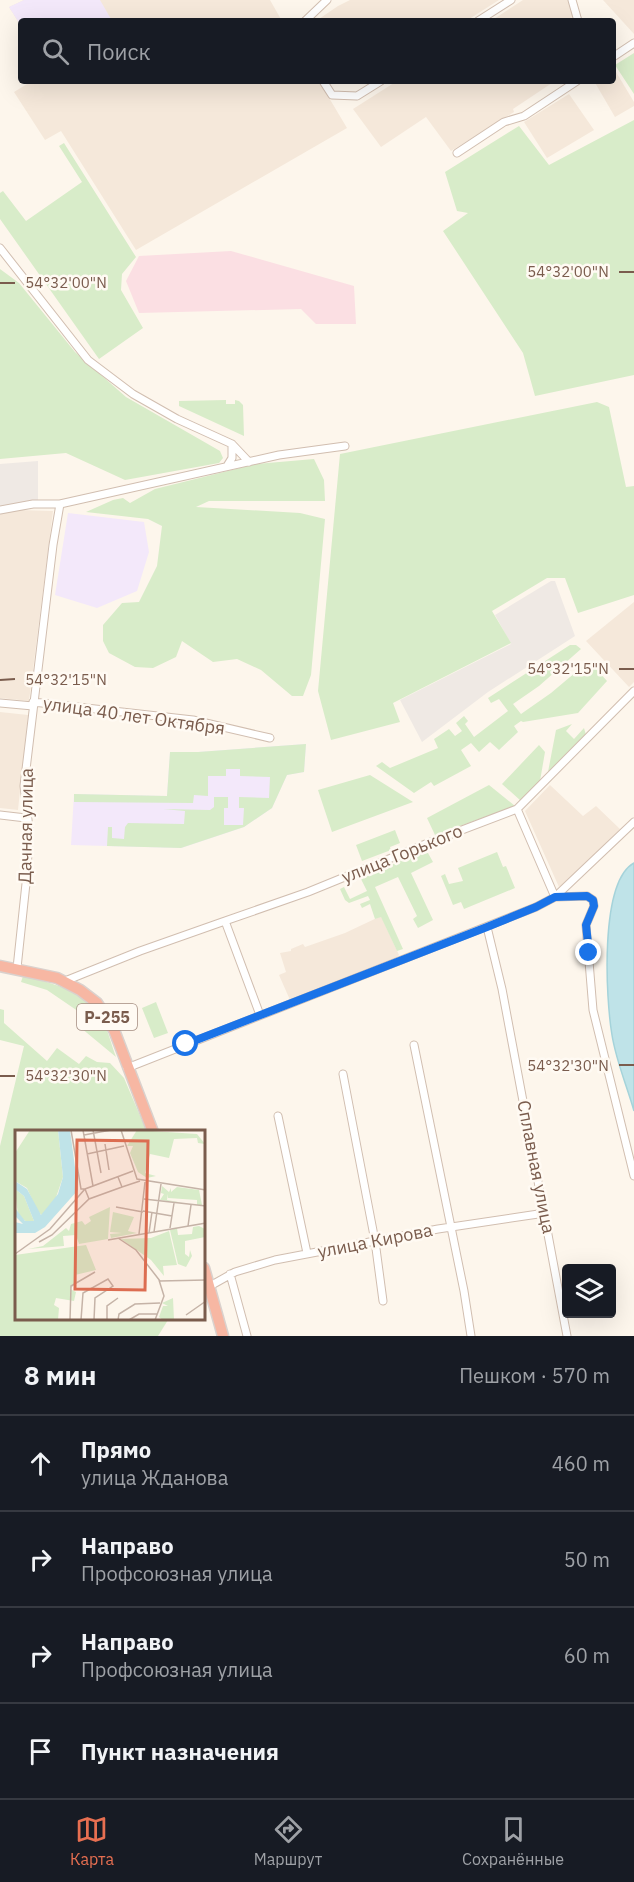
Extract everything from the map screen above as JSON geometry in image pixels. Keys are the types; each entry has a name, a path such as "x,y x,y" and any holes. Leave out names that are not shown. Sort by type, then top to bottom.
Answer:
{"highway":[{"name":"Р-255","path":"0,966 45,974 65,981 87,994 102,1008 114,1030 152,1130"},
{"path":"206,1274 223,1336"}],"street":[{"path":"308,18 327,0"},
{"path":"483,18 511,0"},
{"path":"572,0 577,18"},
{"path":"616,55 634,44"},
{"path":"324,84 332,95 357,96 376,84"},
{"path":"457,153 504,122 525,116 573,84"},
{"path":"0,248 75,345 101,372 132,394 232,444 249,462"},
{"path":"227,466 232,458 232,444"},
{"path":"0,510 33,504 60,504 279,455 345,446"},
{"name":"Дачная улица","path":"17,968 29,828 26,819 24,786 53,544 60,504"},
{"name":"улица Горького","path":"65,981 140,951 308,892 517,809 634,691"},
{"name":"улица 40 лет Октября","path":"0,703 33,704 193,720 270,738"},
{"path":"517,809 555,897"},
{"path":"0,815 26,819"},
{"path":"127,1068 536,907 555,897 634,822"},
{"path":"555,897 587,896 593,900 594,906 586,925 593,1010 634,1176"},
{"path":"225,921 260,1015"},
{"name":"Сплавная улица","path":"487,927 502,989 567,1336"},
{"path":"414,1045 464,1290 471,1336"},
{"path":"343,1074 375,1240 383,1301"},
{"path":"278,1116 307,1253"},
{"name":"улица Кирова","path":"210,1286 230,1274 257,1264 307,1253 450,1227 545,1213"},
{"path":"230,1274 247,1336"}],"shaded area":[{"path":"24,0 270,0 280,18 18,18 18,21 9,7"},
{"path":"24,0 100,0 110,18 18,18 18,21 9,7"},
{"path":"350,0 499,0 471,18 320,18"},
{"path":"523,0 568,0 575,15 571,18 496,18"},
{"path":"603,0 634,0 634,34"},
{"path":"616,72 634,102 634,106 615,117 596,84 616,84"},
{"path":"27,84 321,84 347,128 136,250 61,131 45,140 14,92"},
{"path":"392,84 550,84 513,109 514,112 451,151 426,117 381,147 353,109"},
{"path":"569,94 594,130 547,158 524,122"},
{"path":"231,251 354,286 356,324 316,324 301,309 139,313 126,281 139,256"},
{"path":"38,461 38,503 0,507 0,464"},
{"path":"19,510 53,511 29,701 0,698 0,514"},
{"path":"68,513 144,522 149,552 137,591 97,608 55,595"},
{"path":"551,581 555,581 575,636 488,692 422,742 400,700 511,644 495,615"},
{"path":"634,602 634,682 629,687 586,641"},
{"path":"0,712 28,715 18,810 0,808"},
{"path":"306,744 304,772 287,775 272,808 244,827 181,848 71,845 74,794 167,796 170,752"},
{"path":"550,785 583,816 596,806 620,829 568,881 559,887 525,811"},
{"path":"381,916 399,955 397,957 290,1000 279,975 286,972 280,953 291,951 303,944 305,947 345,933"}],"green space":[{"path":"634,53 634,94 616,67"},
{"path":"634,120 634,375 535,396 523,353 443,231 468,213 457,211 445,172 519,126 549,165"},
{"path":"64,143 136,257 122,274 121,290 143,328 99,359 0,219 0,193 3,191 26,221 82,182 59,146"},
{"path":"0,269 19,283 75,352 126,397 220,451 223,458 219,463 125,480 66,453 0,459"},
{"path":"226,400 226,404 235,404 235,400 243,405 244,436 179,406 179,401"},
{"path":"597,402 609,407 626,487 634,486 634,595 578,613 565,578 547,578 492,611 511,643 393,703 400,722 331,740 318,691 340,454"},
{"path":"314,459 324,480 325,501 209,501 196,507 300,513 325,519 311,675 303,696 292,696 261,670 237,659 213,662 182,641 176,657 153,668 135,667 109,653 103,641 103,625 122,603 139,602 157,566 162,526 148,519 86,512 113,500 123,498 130,503 155,489 256,464"},
{"path":"570,645 576,645 581,649 539,686 513,704 521,714 551,693 589,661 607,681 578,713 521,721 514,726 518,732 499,750 490,742 479,752 471,743 461,750 471,766 434,786 431,782 414,793 376,766 382,762 390,768 438,748 434,739 449,729 455,736 462,731 456,723 464,716 468,721 465,724 474,737 508,711 499,699 491,703 488,698"},
{"path":"572,724 566,731 574,739 584,728 586,735 548,772 556,730"},
{"path":"306,744 304,772 287,775 272,808 244,827 181,848 107,846 108,827 112,827 112,838 124,839 125,827 128,823 184,824 185,811 163,809 210,810 214,807 214,797 228,797 228,808 224,808 224,825 243,825 244,808 239,808 239,797 269,798 270,777 240,776 240,769 226,769 226,776 208,776 208,796 194,795 193,803 74,802 74,794 167,796 170,752"},
{"path":"539,745 545,752 540,781 521,801 502,784"},
{"path":"370,775 413,802 332,832 318,790"},
{"path":"489,785 515,806 435,835 427,818"},
{"path":"395,830 400,843 390,847 391,850 362,861 356,845"},
{"path":"497,852 515,888 464,909 461,902 453,905 441,876 445,874 449,884 463,881 458,868"},
{"path":"428,853 433,862 411,873 433,920 418,928 413,919 417,916 398,877 375,887 403,949 397,951 381,917 375,919 370,904 362,908 360,904 370,900 368,896 349,903 340,889 344,887 350,899 367,891 361,879 415,854"},
{"path":"23,976 66,989 86,1000 101,1017 116,1057 81,1028 88,1018 47,990 21,982"},
{"path":"156,1002 168,1033 154,1038 142,1008"},
{"path":"0,1009 4,1010 4,1023 47,1061 57,1048 79,1064 86,1056 97,1062 110,1063 124,1078 146,1130 15,1130 15,1321 167,1321 158,1336 0,1336 0,1146 24,1046 0,1040"}],"water":[{"path":"634,863 634,1111 614,1045 607,970 610,917 615,893 623,874"}],"route":[{"path":"186,1044 487,927 555,897 587,896 593,900 594,906 586,925 589,953"}]}
